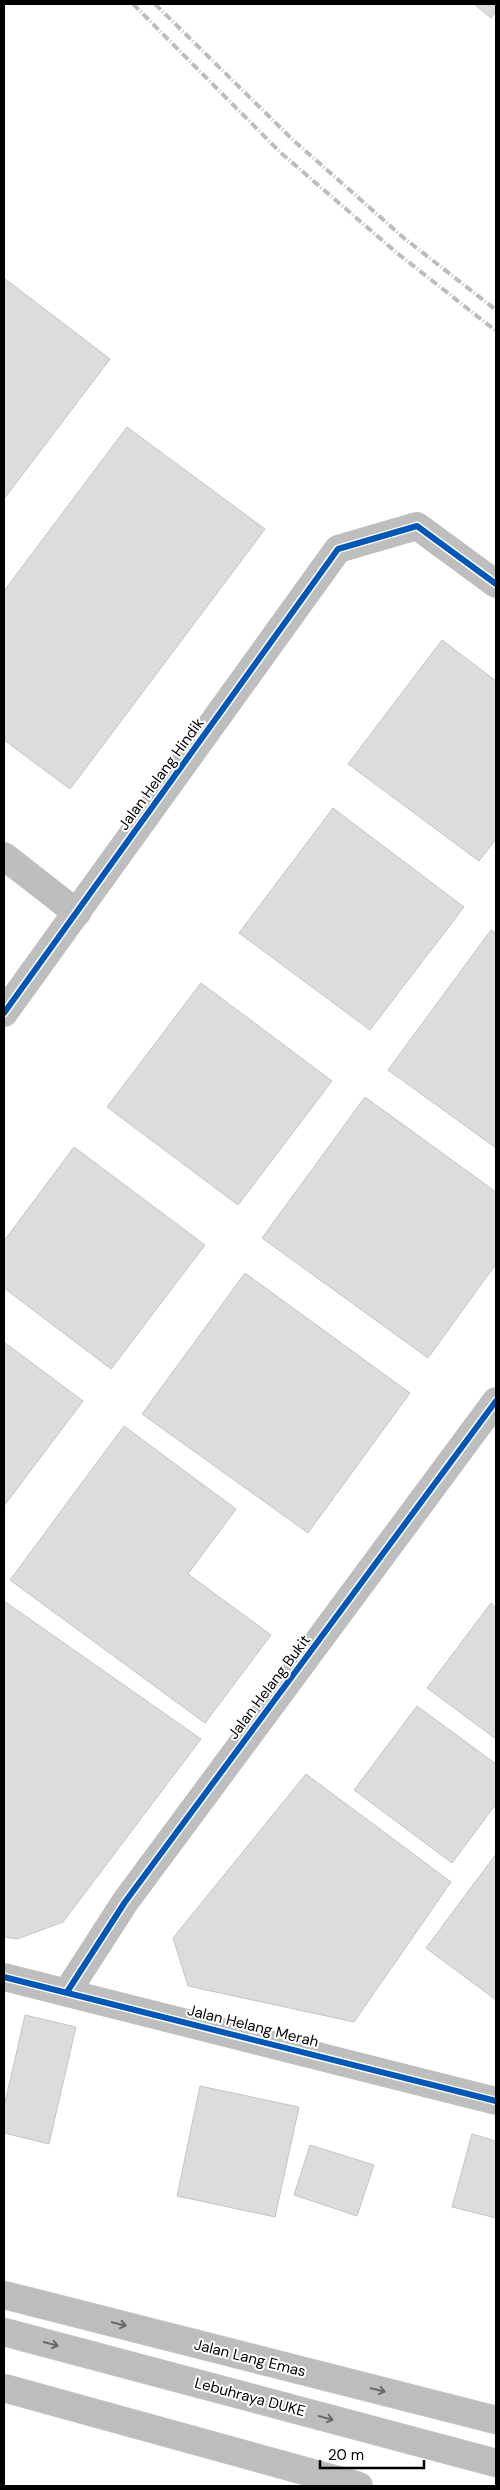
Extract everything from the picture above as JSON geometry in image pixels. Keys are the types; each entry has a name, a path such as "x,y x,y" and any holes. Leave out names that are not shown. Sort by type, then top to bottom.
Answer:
{"main road":[{"name":"Jalan Lang Emas","path":"4,2295 496,2420"},
{"name":"Lebuhraya DUKE","path":"4,2332 496,2463"},
{"path":"4,2388 358,2486"},
{"path":"4,2401 370,2486"}],"street":[{"name":"Jalan Helang Hindik","path":"4,1013 338,549 417,526 496,584"},
{"path":"4,856 77,913"},
{"name":"Jalan Helang Bukit","path":"67,1992 125,1902 496,1401"},
{"name":"Jalan Helang Merah","path":"4,1976 496,2101"}],"building":[{"path":"474,4 496,4 496,11 491,18"},
{"path":"4,278 110,359 4,499"},
{"path":"127,427 265,529 70,789 4,740 4,591"},
{"path":"442,640 496,681 496,839 479,861 348,764"},
{"path":"333,808 464,907 370,1030 239,933"},
{"path":"491,930 496,933 496,1148 388,1070"},
{"path":"201,983 332,1081 238,1205 107,1107"},
{"path":"365,1097 496,1192 496,1264 428,1358 262,1238"},
{"path":"74,1147 205,1245 111,1369 4,1288 4,1241"},
{"path":"245,1273 410,1393 308,1533 142,1414"},
{"path":"4,1342 83,1401 4,1506"},
{"path":"124,1426 236,1509 188,1574 271,1635 205,1723 10,1580"},
{"path":"4,1601 201,1739 63,1922 17,1939 4,1937"},
{"path":"491,1603 496,1608 496,1739 427,1688"},
{"path":"417,1706 496,1764 496,1804 452,1863 354,1790"},
{"path":"306,1774 451,1882 354,2022 188,1986 173,1938"},
{"path":"496,1854 496,2000 426,1948"},
{"path":"25,2015 76,2027 49,2144 4,2133 4,2107"},
{"path":"200,2086 299,2107 275,2217 177,2196"},
{"path":"472,2134 496,2141 496,2218 452,2207"},
{"path":"310,2145 374,2165 357,2216 294,2195"}],"railway":[{"path":"133,4 281,153 397,253 496,331"},
{"path":"155,4 293,140 404,238 496,310"}],"cycle path":[{"path":"4,1013 338,549 417,526 496,584"},
{"path":"67,1992 125,1902 496,1401"},
{"path":"4,1977 496,2101"}]}
